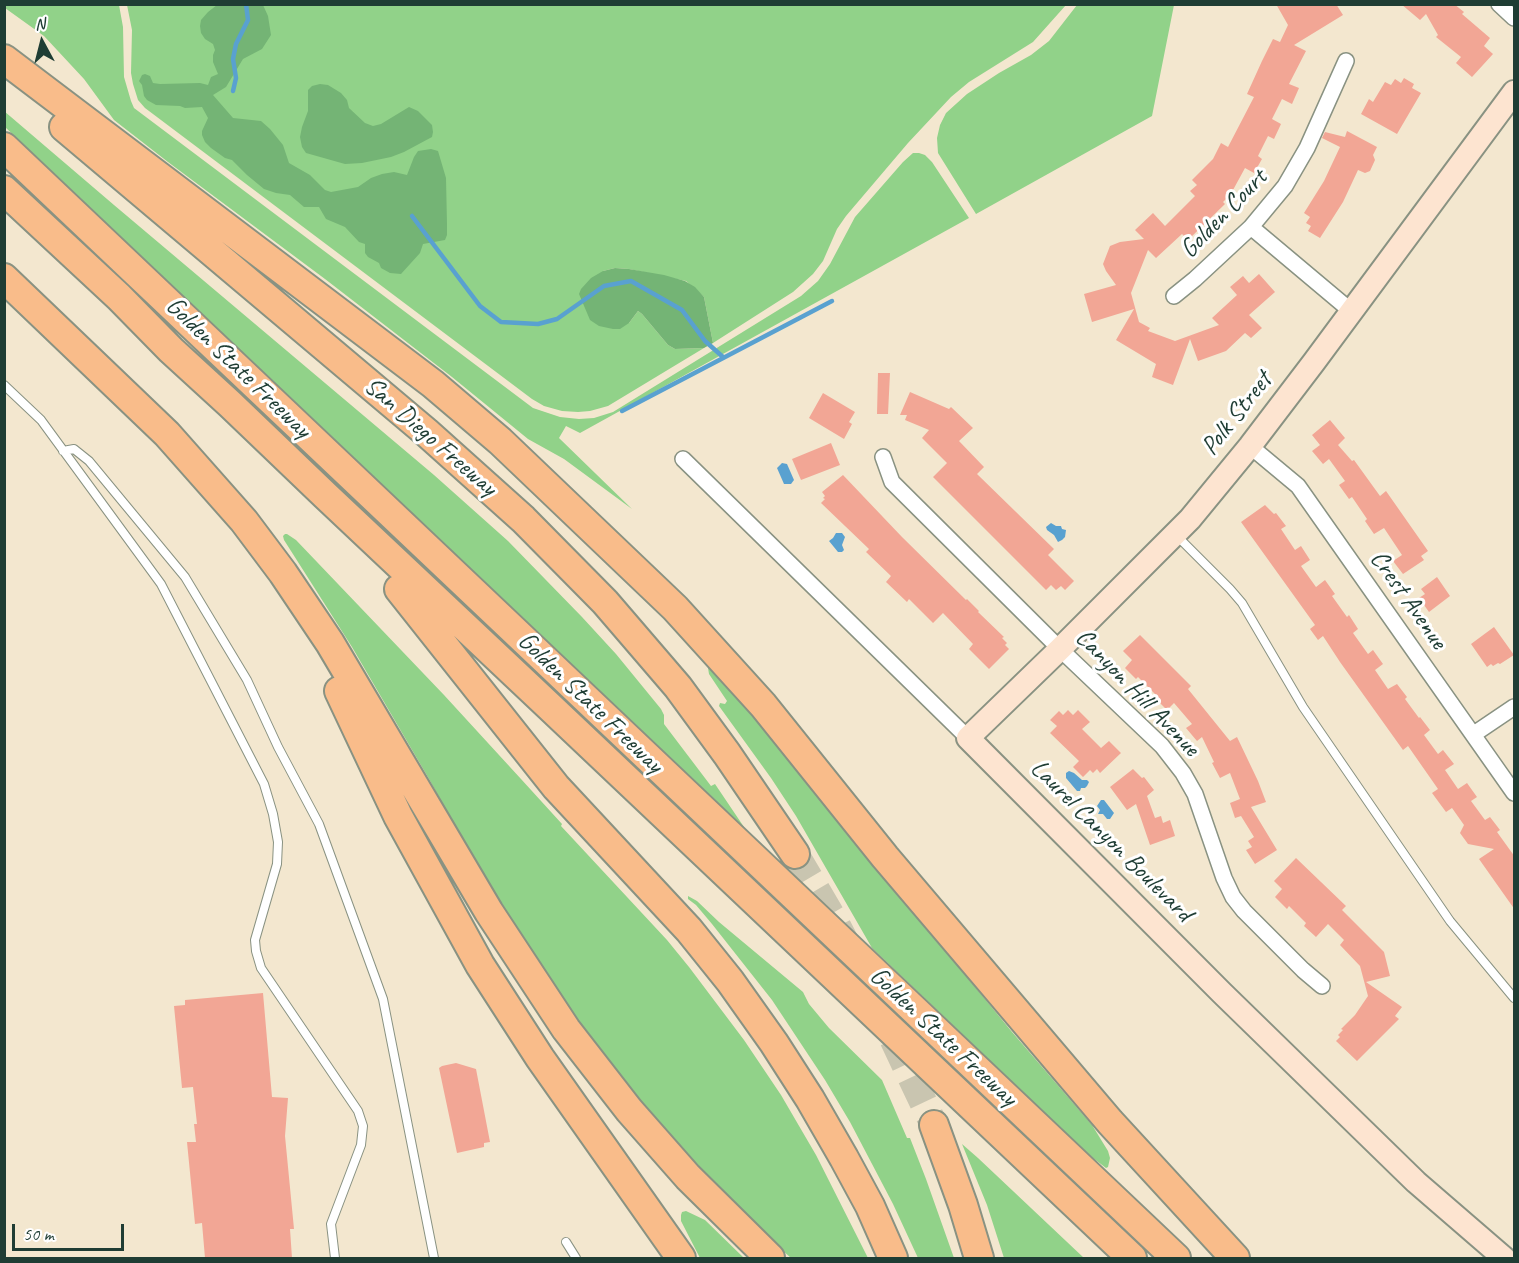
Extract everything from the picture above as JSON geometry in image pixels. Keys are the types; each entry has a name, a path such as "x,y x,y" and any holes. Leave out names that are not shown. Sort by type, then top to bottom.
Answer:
{"highway":[{"path":"4,59 433,384 500,441 675,608 763,705 892,866 1102,1114 1235,1258"},
{"name":"San Diego Freeway","path":"4,79 336,355 523,519 605,602 678,687 728,753 795,854"},
{"name":"Golden State Freeway","path":"4,147 1176,1258"},
{"path":"4,174 767,898 802,905"},
{"path":"4,190 1132,1258"},
{"name":"Golden State Freeway","path":"4,213 1109,1258"},
{"path":"4,278 167,434 244,521 283,573 330,643 489,912 566,1029 629,1110 688,1177 770,1258"},
{"path":"283,573 398,816 480,965 540,1058 681,1258"},
{"path":"399,589 556,787 681,922 730,981 810,1099 870,1206 893,1258"},
{"path":"962,1258 931,1168 937,1134 963,1205 979,1258"}],"street":[{"path":"1499,4 1515,18"},
{"name":"Golden Court","path":"1174,296 1251,227 1285,186 1307,148 1346,61"},
{"name":"Polk Street","path":"968,738 1190,519 1250,446 1515,92"},
{"path":"1251,227 1351,310"},
{"name":"Crest Avenue","path":"1250,446 1298,486 1515,793"},
{"name":"Canyon Hill Avenue","path":"883,457 892,482 1060,649 1162,746 1183,773 1195,794 1224,878 1233,897 1244,911 1322,986"},
{"name":"Laurel Canyon Boulevard","path":"682,459 968,738 1214,985 1416,1182 1504,1258"},
{"path":"1474,734 1515,707"}],"lane":[{"path":"4,385 41,420 161,584 264,784 278,842 277,864 255,940 256,951 261,968 358,1111 363,1126 361,1145 331,1224 335,1258"},
{"path":"63,451 74,449 89,461 185,577 247,680 278,747 319,825 383,999 434,1258"},
{"path":"1175,534 1242,603 1303,707 1450,921 1515,998"},
{"path":"566,1242 576,1258"}],"green space":[{"path":"4,5 119,5 123,27 124,77 134,108 533,408 560,417 594,418 613,412 801,296 818,281 830,264 855,217 913,153 925,155 932,162 969,218 580,433 566,426 559,438 632,509 564,459 528,439 325,279 114,120 84,79 44,36"},
{"path":"127,5 1066,5 1033,42 969,82 951,97 908,143 846,216 837,229 823,261 813,274 793,292 713,343 704,297 686,281 629,269 615,268 603,271 629,323 638,311 668,345 675,349 704,348 608,406 578,412 544,406 532,399 145,108 138,100 131,73 132,30"},
{"path":"217,5 263,5 268,16 271,35 262,49 243,59 226,87 213,95 233,118 261,121 283,145 289,163 310,175 325,190 331,192 358,187 382,174 394,172 407,175 418,151 431,149 438,151 446,178 447,235 445,240 423,244 420,253 401,274 390,273 368,257 365,253 365,244 359,242 345,227 326,219 319,207 304,207 290,195 264,189 232,160 211,148 202,135 208,118 202,107 156,105 147,100 139,81 142,75 150,76 153,83 208,85 211,77 218,74 213,62 215,50 213,44 205,39 200,26 201,20"},
{"path":"1077,5 1174,5 1152,116 976,214 938,153 937,138 940,125 946,113 967,94 1031,55 1049,41"},
{"path":"320,84 328,85 341,93 347,100 349,108 365,123 373,126 381,124 409,107 418,111 432,125 432,137 391,157 362,163 345,164 306,153 300,137 308,111 308,90"},
{"path":"4,111 434,475 508,541 616,654 661,709 664,724 711,786 715,784 746,830 5,127"},
{"path":"615,268 664,275 685,281 695,287 704,297 713,343 704,348 675,349 668,345 638,311 629,323 620,329 599,326 590,320 579,294 581,289 591,278 603,271"},
{"path":"285,534 296,540 444,695 689,967 744,1040 781,1095 816,1155 868,1258 791,1258 751,1222 668,1136 579,1026 529,951 468,849 352,647 284,540"},
{"path":"713,667 840,818 1012,1032 1092,1125 1108,1151 1110,1158 1108,1167 1106,1168 1093,1158 1072,1139 872,948 796,816 719,706 720,703 725,704 727,701 709,674 708,668"},
{"path":"688,896 697,901 803,992 809,1004 829,1028 882,1080 907,1138 910,1138 954,1258 918,1258 893,1204 825,1080 772,1000 712,924 688,899"},
{"path":"962,1144 1084,1258 1004,1258 987,1205"},
{"path":"686,1211 705,1220 744,1258 700,1258 681,1221 682,1212"}],"water":[{"path":"782,463 787,464 794,480 791,484 784,484 777,468"},
{"path":"1051,523 1066,530 1065,537 1058,542 1047,530 1046,527"},
{"path":"836,533 842,533 845,537 842,552 838,552 829,541"},
{"path":"1069,771 1082,780 1087,780 1089,782 1087,786 1077,791 1066,778 1066,773"},
{"path":"1101,800 1104,800 1114,813 1110,819 1103,814 1098,814 1100,810 1097,806"}],"building":[{"path":"1276,4 1336,4 1343,15 1294,45 1306,51 1289,84 1299,88 1292,104 1282,99 1272,119 1281,124 1274,139 1268,136 1258,156 1262,159 1254,173 1245,168 1233,190 1223,202 1225,204 1188,240 1182,234 1156,258 1148,250 1131,293 1139,322 1150,328 1148,331 1175,341 1219,325 1212,318 1237,295 1230,287 1243,276 1249,283 1259,274 1275,292 1249,315 1262,328 1251,338 1245,333 1226,351 1198,361 1190,339 1173,385 1152,377 1156,364 1116,340 1134,309 1092,322 1084,294 1116,285 1103,264 1110,246 1120,242 1144,239 1135,230 1153,213 1165,226 1195,196 1190,191 1197,185 1192,180 1213,159 1221,143 1228,147 1254,97 1247,94 1262,61 1273,39 1280,42 1288,25"},
{"path":"1401,4 1454,4 1490,38 1484,46 1493,54 1472,77 1456,63 1461,57 1436,37 1438,35 1426,14 1420,20"},
{"path":"1404,78 1414,84 1412,88 1421,93 1397,134 1361,114 1369,99 1373,102 1385,82 1391,85 1395,79 1401,83"},
{"path":"1347,131 1377,147 1373,155 1375,160 1370,171 1365,173 1358,170 1343,202 1320,238 1308,231 1311,226 1306,223 1310,217 1304,213 1324,181 1340,147 1322,138 1325,132 1345,137"},
{"path":"878,373 890,373 888,414 877,414"},
{"path":"910,392 949,409 951,407 973,428 959,441 984,467 977,474 1054,549 1048,555 1074,581 1065,590 1061,586 1056,590 1051,585 1046,590 933,477 947,463 922,438 929,430 905,420 907,415 900,415"},
{"path":"823,393 855,412 844,439 809,418"},
{"path":"1330,420 1345,438 1338,445 1352,461 1354,460 1380,496 1386,491 1428,551 1421,556 1424,560 1403,574 1393,561 1402,555 1384,528 1374,534 1352,497 1349,499 1339,485 1345,481 1329,459 1323,464 1312,451 1320,445 1312,435"},
{"path":"831,443 840,465 801,480 792,459"},
{"path":"843,475 902,537 1004,637 1002,638 1009,649 989,669 969,649 973,644 943,613 933,623 909,599 907,602 886,582 891,576 866,552 869,549 821,503 825,499 822,492"},
{"path":"1265,505 1274,514 1276,513 1286,526 1281,529 1295,550 1301,546 1310,560 1301,566 1316,587 1325,580 1335,594 1332,596 1358,629 1353,633 1368,654 1373,650 1383,664 1375,670 1388,689 1397,684 1407,697 1405,699 1430,730 1424,735 1438,754 1443,750 1454,764 1445,770 1458,789 1467,783 1477,797 1471,801 1485,820 1490,817 1500,830 1497,832 1515,857 1515,910 1479,859 1494,849 1468,844 1460,833 1464,825 1452,808 1446,812 1432,793 1438,789 1408,746 1403,750 1323,636 1318,640 1310,629 1315,625 1241,522"},
{"path":"1437,577 1450,596 1429,612 1419,598 1425,594 1421,589"},
{"path":"1494,627 1514,655 1500,664 1493,666 1491,664 1487,667 1471,644"},
{"path":"1140,635 1191,686 1188,689 1230,741 1237,737 1266,802 1251,807 1277,850 1255,864 1246,850 1252,847 1248,841 1254,837 1241,816 1235,818 1230,803 1240,799 1230,773 1220,778 1202,737 1197,741 1186,728 1192,724 1174,703 1167,710 1138,677 1136,679 1125,668 1132,660 1123,651"},
{"path":"1068,710 1073,715 1078,710 1090,722 1082,729 1101,748 1109,741 1121,753 1100,773 1097,769 1093,773 1090,770 1083,777 1073,767 1079,761 1050,733 1057,726 1050,720 1059,711 1063,715"},
{"path":"1133,769 1142,778 1144,777 1154,790 1147,796 1155,818 1161,816 1163,823 1170,820 1175,836 1150,845 1136,804 1127,810 1110,787"},
{"path":"1296,858 1346,906 1342,910 1384,952 1390,976 1366,982 1402,1007 1395,1016 1399,1019 1357,1061 1336,1041 1343,1030 1341,1029 1355,1015 1368,996 1360,966 1340,945 1344,940 1328,924 1316,937 1304,926 1306,923 1289,906 1287,909 1275,897 1282,889 1274,881"},
{"path":"263,993 272,1097 288,1098 285,1136 294,1229 290,1229 292,1258 205,1258 202,1223 195,1224 187,1142 196,1142 194,1124 197,1124 193,1087 182,1088 174,1006 185,1005 185,1000"},
{"path":"456,1063 476,1069 490,1142 484,1143 484,1147 457,1153 439,1068"}],"waterway":[{"path":"233,91 236,78 233,59 236,44 248,20 246,4"},
{"path":"412,216 480,306 501,322 538,324 557,319 604,286 631,281 682,310 705,341 723,357"},
{"path":"622,411 832,301"}],"tunnel":[{"path":"795,854 835,922 872,994 934,1125"}]}
